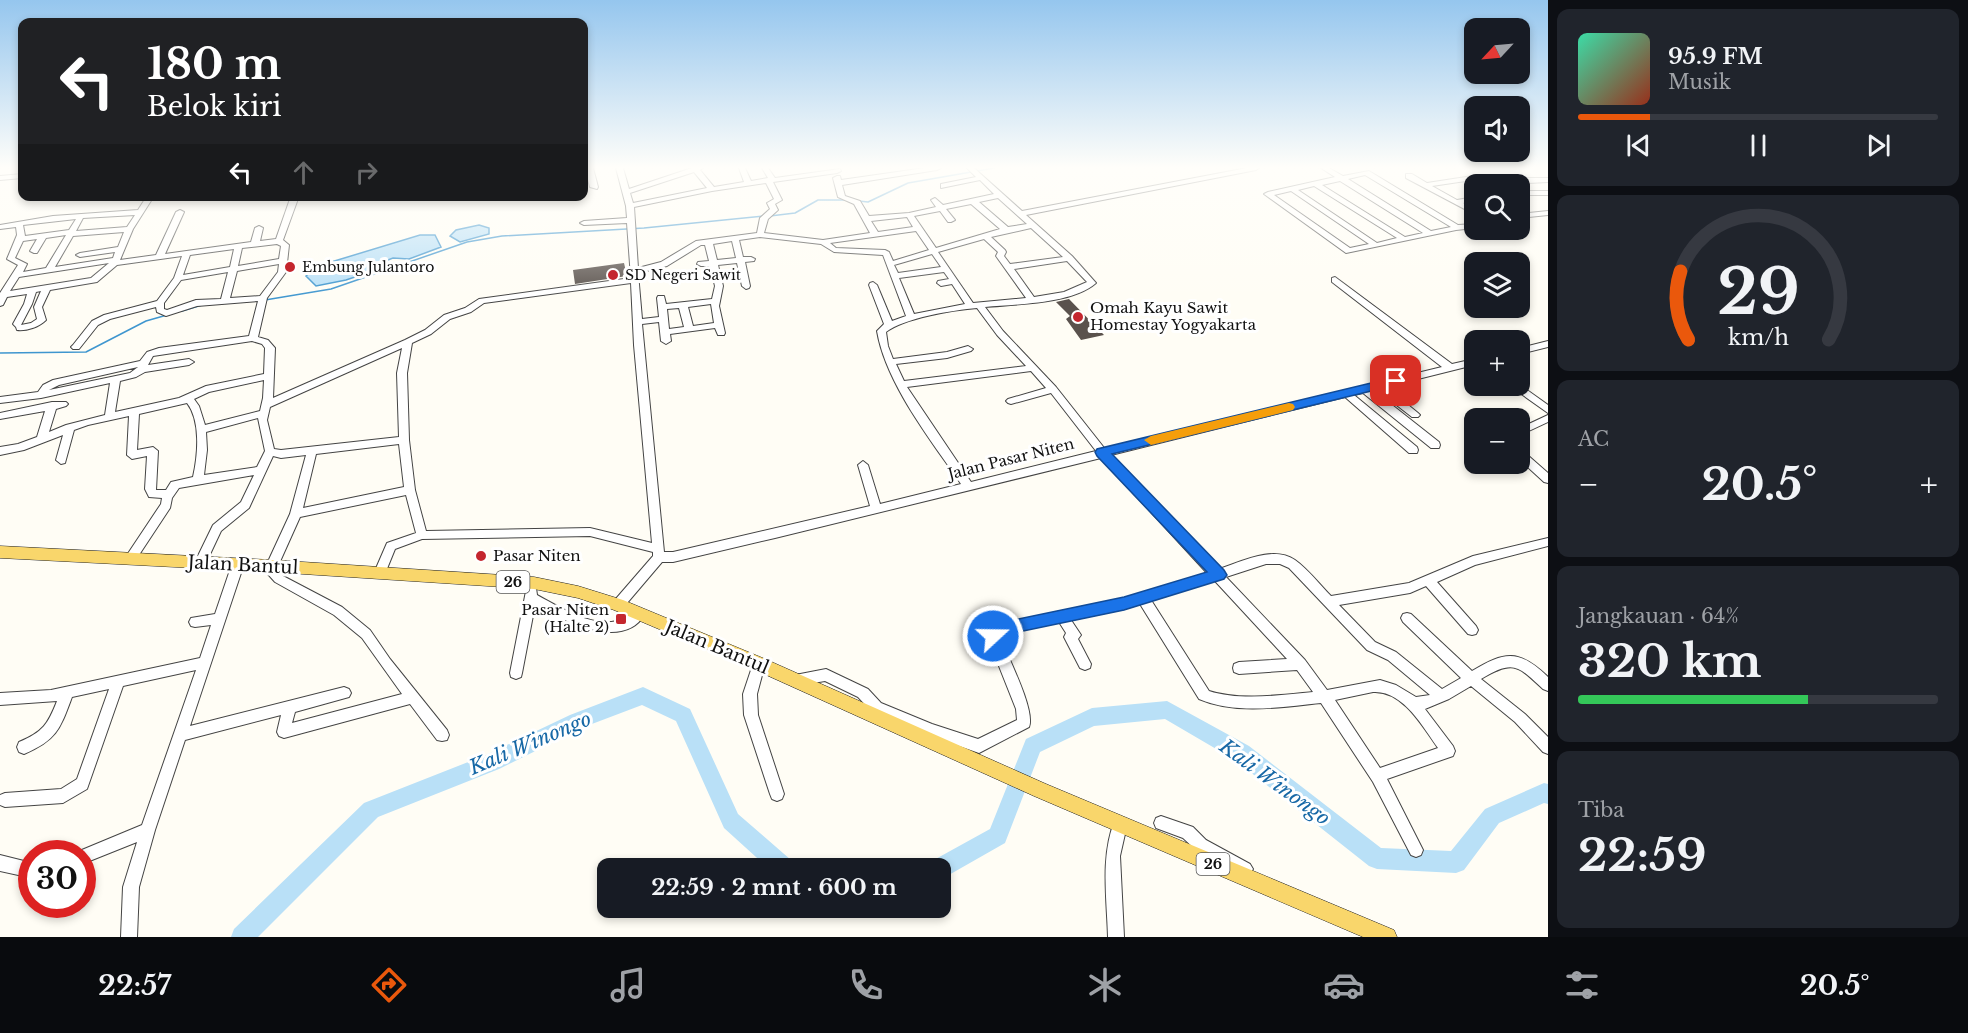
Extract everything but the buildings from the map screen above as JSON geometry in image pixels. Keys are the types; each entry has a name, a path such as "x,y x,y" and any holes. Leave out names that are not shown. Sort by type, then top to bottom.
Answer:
{"main road":[{"name":"Jalan Bantul","path":"0,552 380,573 533,590 578,592 618,605 794,680 874,711 1119,830 1262,885 1387,937"}],"street":[{"path":"0,227 53,218 141,212"},
{"path":"1,298 93,281 115,261 129,229 141,212"},
{"path":"159,257 180,212"},
{"path":"279,241 289,212"},
{"path":"618,605 658,553 630,212"},
{"path":"760,235 764,218 772,212"},
{"path":"861,212 875,234"},
{"path":"866,219 924,212"},
{"path":"945,212 951,220"},
{"path":"985,212 1006,231"},
{"path":"967,485 902,384 890,362 881,338 881,331 889,325 911,318 1079,290 1092,283 1069,258 1018,212"},
{"path":"1021,214 1033,212"},
{"path":"1293,212 1348,251 1464,227"},
{"path":"1326,212 1375,245"},
{"path":"1359,212 1402,239"},
{"path":"1396,212 1429,233"},
{"path":"1429,212 1455,228"},
{"path":"1530,215 1548,213"},
{"path":"909,215 954,281 975,306 1053,389 1102,452 1219,575 1326,696 1400,816 1416,850"},
{"path":"48,271 81,216"},
{"path":"584,223 631,227"},
{"path":"1,298 23,264 12,260 19,239 19,224"},
{"path":"890,264 1033,225"},
{"path":"255,243 259,228"},
{"path":"200,430 265,409 408,342 428,332 447,316 468,310 482,301 634,276 659,266 694,244 708,241 760,235 824,242 919,228"},
{"path":"19,239 129,229"},
{"path":"34,251 42,236"},
{"path":"986,237 1002,252 1000,256 1031,299"},
{"path":"735,238 746,286"},
{"path":"16,275 279,241 285,245 279,277 262,301 252,338"},
{"path":"708,241 719,288 715,301 720,329 689,329 666,337 662,302 683,305 715,301"},
{"path":"824,242 834,250 886,254 911,318"},
{"path":"225,301 239,246"},
{"path":"80,255 120,249"},
{"path":"76,347 95,323 107,317 159,303 178,278 187,253"},
{"path":"0,259 12,256"},
{"path":"1009,268 1069,258"},
{"path":"701,264 750,260"},
{"path":"178,278 283,261"},
{"path":"894,276 946,269"},
{"path":"1335,280 1450,368"},
{"path":"941,283 954,281"},
{"path":"873,285 889,325"},
{"path":"32,291 18,326 34,325 42,320 38,310 46,289"},
{"path":"159,303 160,310 166,312 196,303 262,301"},
{"path":"683,305 689,329"},
{"path":"638,322 663,319"},
{"path":"0,400 41,395 137,373 150,354 159,351 252,338 269,345 270,376 262,423 270,451 245,505 217,528 201,562"},
{"path":"408,342 402,373 404,440 410,490 422,535"},
{"path":"1530,348 1548,344"},
{"path":"890,362 947,355 968,349"},
{"path":"41,395 46,387 56,381 143,366 189,362"},
{"name":"Jalan Pasar Niten","path":"658,553 673,557 967,485 1014,476 1102,452 1464,364"},
{"path":"902,384 1033,368"},
{"path":"0,452 70,427 189,399 206,389 270,376"},
{"path":"110,417 116,379"},
{"path":"1377,385 1415,415"},
{"path":"1365,388 1435,445"},
{"path":"1011,401 1053,389"},
{"path":"1346,393 1413,450"},
{"path":"1529,396 1548,410"},
{"path":"189,399 196,408 200,430 201,466 198,481"},
{"path":"0,416 58,404 42,438"},
{"path":"134,411 132,455 153,451 151,492 167,497"},
{"path":"1530,427 1548,418"},
{"path":"61,460 70,427"},
{"path":"270,451 281,454 312,452 404,440"},
{"path":"312,452 296,514 272,566 272,572 279,579 338,611 366,634 442,735"},
{"path":"1530,464 1548,479"},
{"path":"863,465 876,509"},
{"path":"131,558 165,505 167,497 178,483 261,470"},
{"path":"296,514 410,490"},
{"path":"380,573 392,546 422,535 590,532 658,553"},
{"path":"1328,602 1410,588 1473,561 1548,543"},
{"path":"874,711 971,745 982,745 1024,723 1025,720 1023,709 993,636 994,632 999,629 1143,598 1266,559 1284,559 1293,565 1371,646 1398,661 1441,696"},
{"path":"129,937 131,887 147,830 238,564"},
{"path":"1428,580 1472,630"},
{"path":"516,673 533,590 583,622 610,627 632,622 639,614"},
{"path":"1143,598 1204,695 1224,700 1272,702 1386,687 1414,704 1448,751 1376,776"},
{"path":"1062,617 1075,635 1070,637 1085,664"},
{"path":"1407,618 1448,659 1520,718 1548,747"},
{"path":"195,622 219,619"},
{"path":"1414,704 1431,702 1472,677 1505,661 1513,660 1524,664 1548,686"},
{"path":"0,699 39,698 203,663"},
{"path":"759,664 750,694 751,715 777,794"},
{"path":"1239,668 1300,664"},
{"path":"5,800 63,796 82,784 118,681"},
{"path":"24,747 49,734 67,693"},
{"path":"180,735 344,693"},
{"path":"289,706 284,732 414,697"},
{"path":"1161,823 1188,832 1201,845 1257,876 1262,885"},
{"path":"96,851 147,830"},
{"path":"1116,937 1113,856 1119,830"},
{"path":"0,863 18,868"}],"water":[{"path":"479,225 489,228 489,234 460,242 450,236 456,230"},
{"path":"420,235 435,235 441,247 409,259 393,258 380,263 376,270 346,280 316,286 306,276 318,266"}],"waterway":[{"path":"770,216 797,212"},
{"path":"265,300 331,289 467,242 502,236 644,228 764,216"},
{"path":"182,311 202,305"},
{"path":"0,353 86,352 146,321 167,315"},
{"name":"Kali Winongo","path":"242,937 371,810 492,762 577,721 643,696 683,715 731,821 772,858"},
{"name":"Kali Winongo","path":"951,863 998,836 1033,746 1092,717 1167,710 1242,753 1377,858 1456,862 1492,816 1544,793 1548,794"}],"slow traffic":[{"path":"1151,440 1289,407"}],"place":[{"name":"Embung Julantoro","path":"290,267"},
{"name":"SD Negeri Sawit","path":"613,275"},
{"name":"Omah Kayu Sawit Homestay Yogyakarta","path":"1078,317"},
{"name":"Pasar Niten","path":"481,556"},
{"name":"Pasar Niten (Halte 2)","path":"621,619"}],"route":[{"path":"993,636 994,632 999,629 1124,604 1180,585 1219,575 1102,452 1396,381"}]}
